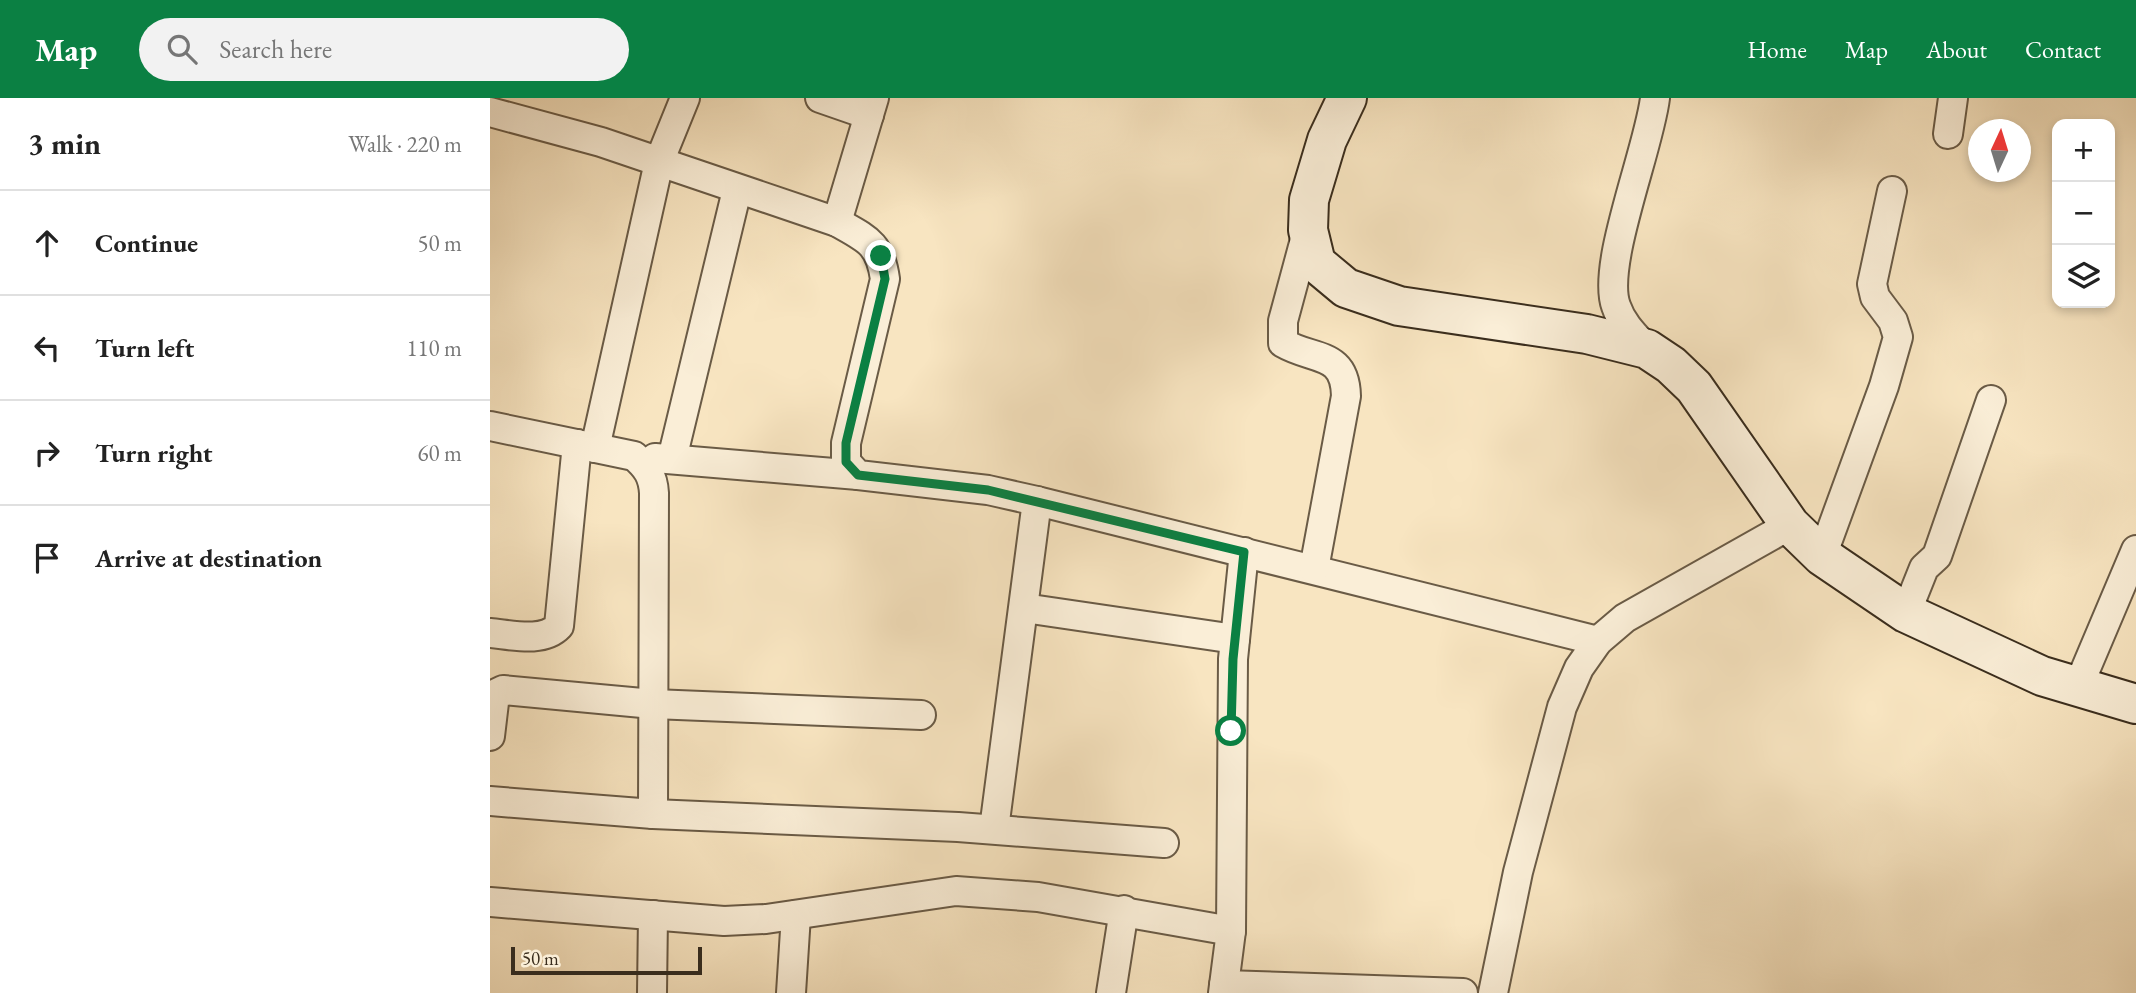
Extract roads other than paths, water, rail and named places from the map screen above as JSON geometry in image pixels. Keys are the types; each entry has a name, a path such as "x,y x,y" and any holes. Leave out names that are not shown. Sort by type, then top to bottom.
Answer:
{"street":[{"path":"490,633 539,636 552,633 559,626 586,446 659,162 685,98"},
{"path":"820,98 871,106 837,222"},
{"path":"1314,569 1346,396 1345,376 1336,364 1283,344 1283,321 1308,230 1309,200 1323,152 1347,98"},
{"path":"1655,98 1650,132 1615,257 1612,285 1621,320 1647,349 1671,365 1694,387 1790,525 1822,556 1906,613 2042,676 2136,704"},
{"path":"1948,134 1953,98"},
{"path":"490,112 569,132 659,162 837,222 869,239 881,256 885,279 846,443 846,462 858,475"},
{"path":"672,460 737,190"},
{"path":"1822,556 1884,386 1898,337 1893,321 1875,297 1872,285 1873,268 1892,191"},
{"path":"1308,230 1316,263 1346,288 1399,306 1587,334 1647,349"},
{"path":"1906,613 1924,568 1937,556 1991,400"},
{"path":"490,426 634,456 858,475 988,490 1598,640"},
{"path":"634,456 654,480 653,814"},
{"path":"994,829 1037,501"},
{"path":"1493,993 1518,872 1562,707 1579,668 1598,640 1625,618 1790,525"},
{"path":"2078,687 2136,550"},
{"path":"1244,552 1235,639 1231,731 1230,932 1224,989 1463,993"},
{"path":"1024,608 1235,639"},
{"path":"490,736 495,694 503,690 653,704 921,715"},
{"path":"490,801 653,814 994,829 1164,843"},
{"path":"490,902 724,921 796,915 956,891 1038,897 1124,910 1230,932"},
{"path":"1111,993 1124,910"},
{"path":"652,993 653,915"},
{"path":"791,993 796,915"}]}
